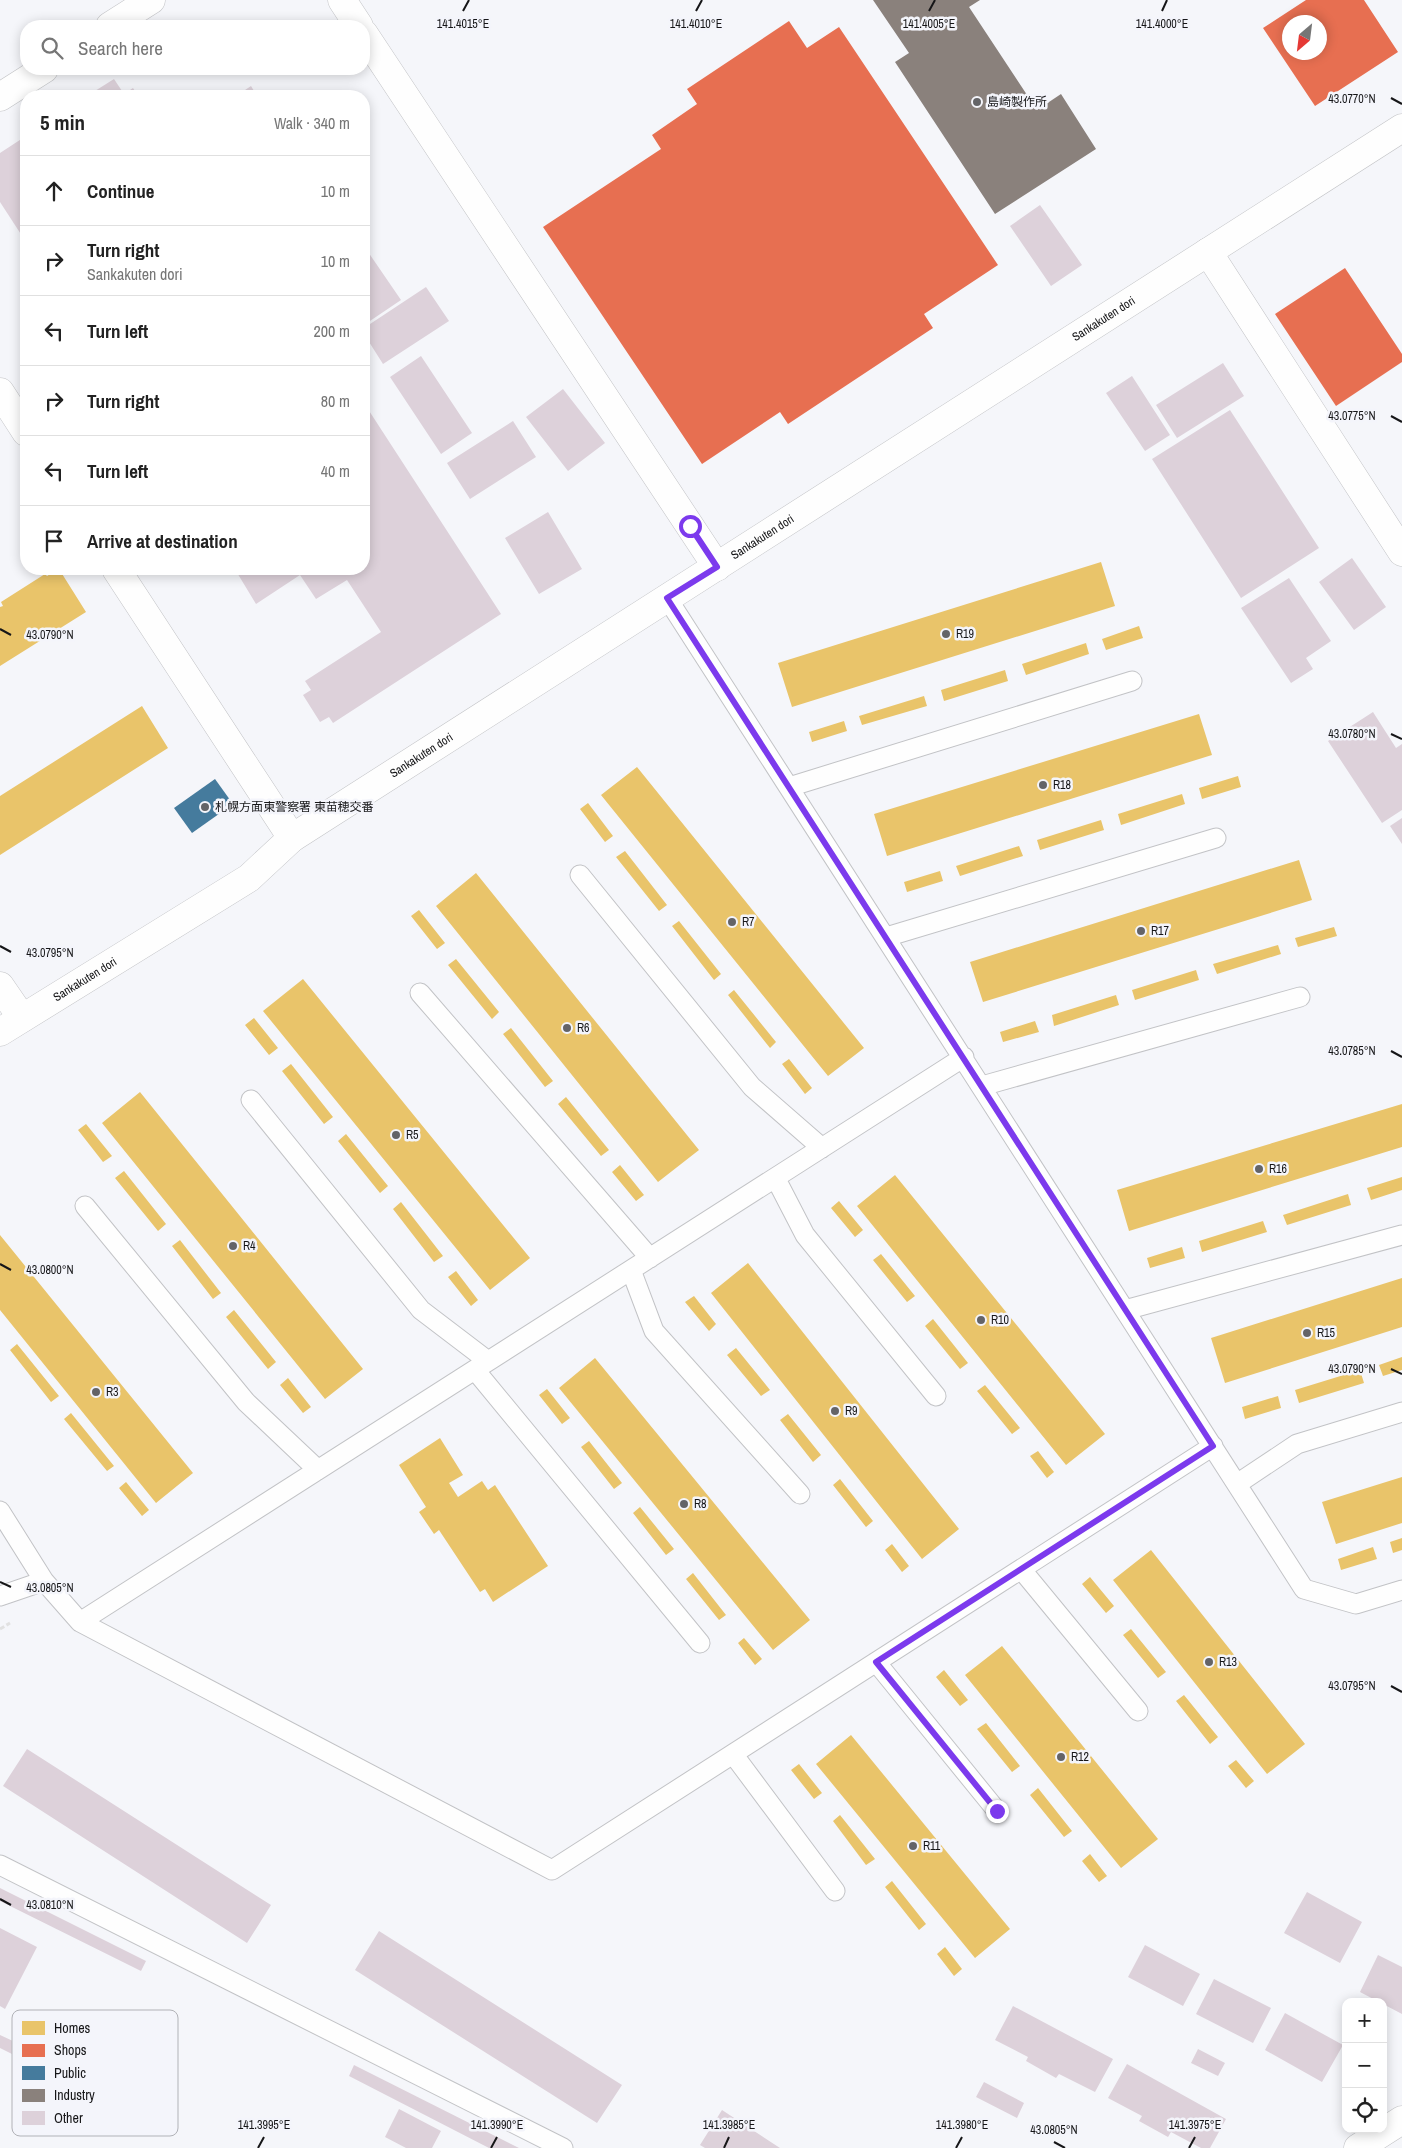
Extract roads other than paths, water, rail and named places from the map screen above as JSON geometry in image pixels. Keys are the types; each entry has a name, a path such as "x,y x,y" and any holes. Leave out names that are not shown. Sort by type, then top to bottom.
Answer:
{"street":[{"path":"119,20 151,0"},
{"path":"342,0 355,20"},
{"path":"370,43 717,567"},
{"path":"0,97 35,75"},
{"name":"Sankakuten dori","path":"11,1025 249,878 292,838 1402,128"},
{"path":"1208,252 1402,552"},
{"path":"0,392 20,423"},
{"path":"120,575 292,838"},
{"path":"0,986 11,1025"},
{"path":"1358,2148 1402,2120"}],"lane":[{"path":"667,598 1304,1589 1356,1604 1402,1590"},
{"path":"789,787 1132,681"},
{"path":"886,937 1216,838"},
{"path":"580,875 752,1087 822,1148"},
{"path":"420,993 650,1258"},
{"path":"982,1086 1300,996"},
{"path":"80,1622 964,1058"},
{"path":"251,1100 421,1310 482,1365 700,1642"},
{"path":"776,1179 805,1235 936,1396"},
{"path":"85,1206 246,1402 318,1470"},
{"path":"1125,1310 1402,1235"},
{"path":"631,1270 654,1331 800,1494"},
{"path":"1237,1484 1297,1444 1402,1412"},
{"path":"0,1511 44,1581 80,1622 552,1870 1213,1446"},
{"path":"1021,1569 1138,1711"},
{"path":"0,1596 44,1581"},
{"path":"876,1662 997,1811"},
{"path":"733,1754 835,1891"},
{"path":"0,1865 563,2148"}],"place":[{"name":"島崎製作所","path":"977,102"},
{"name":"R19","path":"946,634"},
{"name":"R18","path":"1043,785"},
{"name":"札幌方面東警察署 東苗穂交番","path":"205,807"},
{"name":"R7","path":"732,922"},
{"name":"R17","path":"1141,931"},
{"name":"R6","path":"567,1028"},
{"name":"R5","path":"396,1135"},
{"name":"R16","path":"1259,1169"},
{"name":"R4","path":"233,1246"},
{"name":"R10","path":"981,1320"},
{"name":"R15","path":"1307,1333"},
{"name":"R3","path":"96,1392"},
{"name":"R9","path":"835,1411"},
{"name":"R8","path":"684,1504"},
{"name":"R13","path":"1209,1662"},
{"name":"R12","path":"1061,1757"},
{"name":"R11","path":"913,1846"}]}
